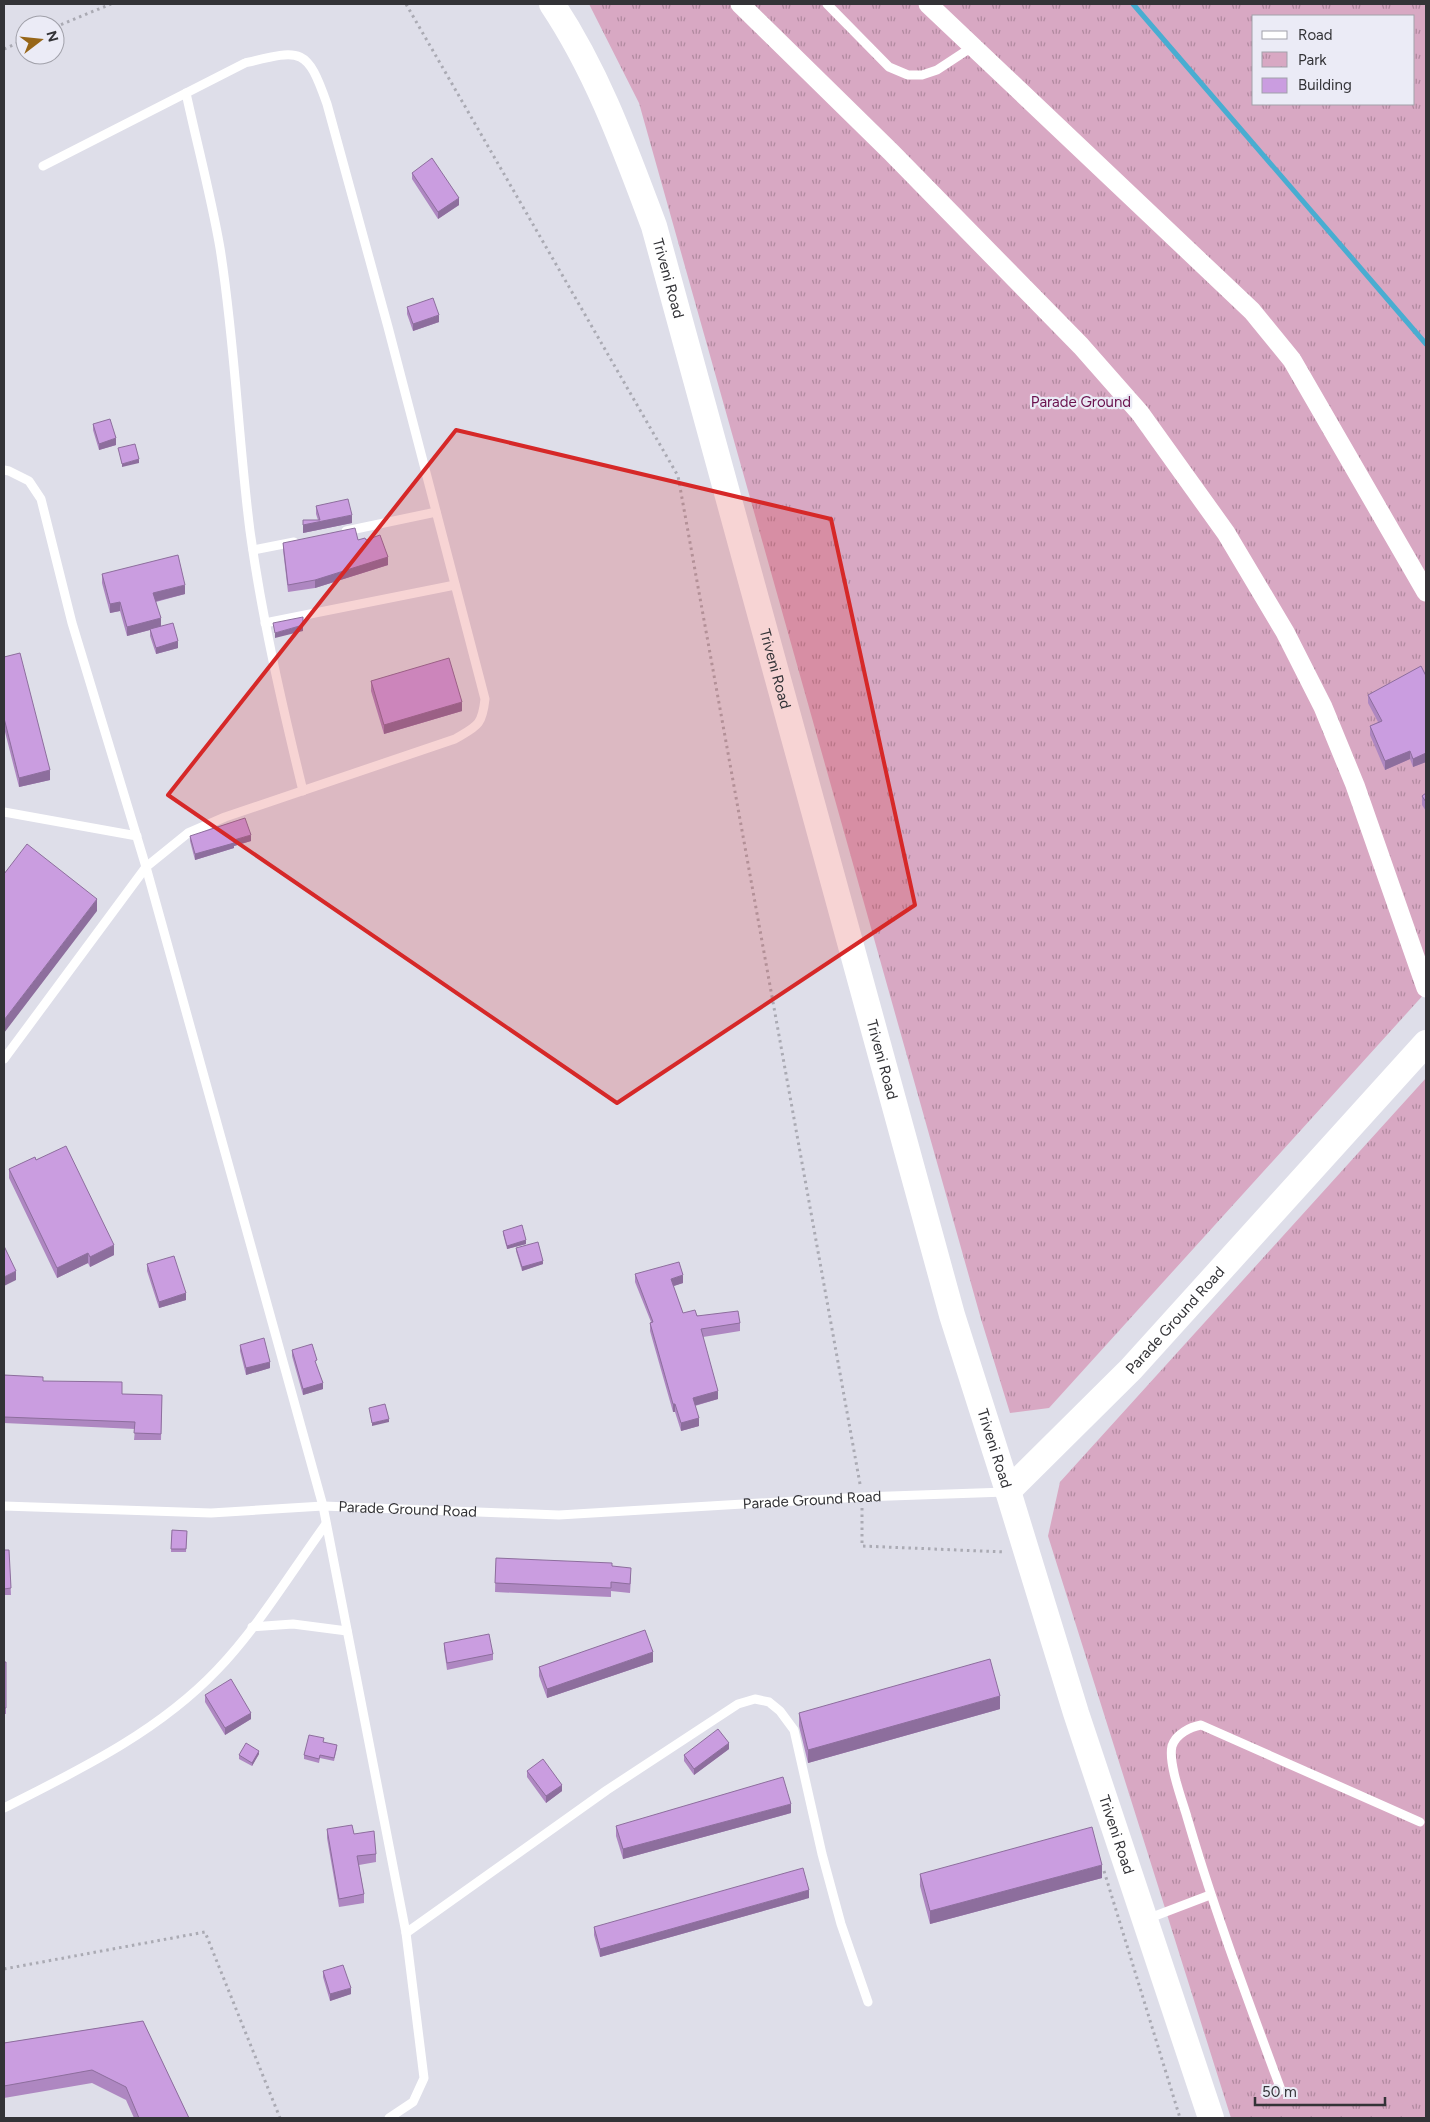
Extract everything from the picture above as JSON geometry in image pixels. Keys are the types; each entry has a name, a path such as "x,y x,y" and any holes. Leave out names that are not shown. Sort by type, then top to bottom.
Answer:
{"main road":[{"name":"Triveni Road","path":"552,4 572,34 617,125 654,226 946,1296 1076,1713 1211,2118"},
{"name":"Parade Ground Road","path":"1008,1492 1131,1369 1426,1043"}],"street":[{"path":"740,4 891,152 1081,346 1140,413 1226,533 1285,632 1323,706 1355,785 1426,988"},
{"path":"928,4 1252,311 1292,360 1426,592"}],"lane":[{"path":"827,4 889,67 908,75 922,75 937,70 972,47"},
{"path":"4,1059 146,867 188,833 225,817 455,739 476,727 483,716 485,699 386,317 327,104 316,72 305,59 292,54 245,63 43,166"},
{"path":"186,93 220,248 233,352 253,550 265,623 302,790"},
{"path":"4,470 9,470 29,481 41,499 72,623 146,867 323,1506 406,1933 424,2078 413,2102 389,2118"},
{"path":"340,532 436,512"},
{"path":"253,550 301,540"},
{"path":"265,623 455,585"},
{"path":"4,812 137,836"},
{"name":"Parade Ground Road","path":"4,1506 211,1514 323,1506 559,1514 862,1497 1008,1492"},
{"path":"4,1808 87,1765 170,1712 217,1670 252,1628 326,1524"},
{"path":"252,1628 293,1624 347,1631"},
{"path":"406,1933 607,1790 738,1704 755,1699 769,1702 775,1706 794,1730 822,1854 841,1924 868,2002"},
{"path":"1281,2090 1210,1895 1173,1769 1172,1746 1182,1733 1194,1726 1202,1725 1420,1822"},
{"path":"1145,1920 1210,1895"}],"path":[{"path":"65,23 111,4"},
{"path":"406,4 678,476 862,1497 862,1546 1005,1552 1008,1561"},
{"path":"1102,1863 1180,2118"},
{"path":"4,1970 205,1932 280,2118"}],"highlighted area":[{"path":"456,430 831,519 915,905 617,1103 168,795"}],"green space":[{"name":"Parade Ground","path":"589,4 1426,4 1426,992 1049,1408 1010,1413 981,1319 639,103"},
{"path":"1426,1078 1426,2118 1231,2118 1048,1536 1060,1482"}],"building":[{"path":"432,158 459,198 438,212 412,173"},
{"path":"433,298 439,315 413,324 407,307"},
{"path":"110,419 116,438 99,444 93,424"},
{"path":"135,444 139,459 122,464 118,448"},
{"path":"348,499 352,515 303,525 303,520 320,520 316,506"},
{"path":"355,528 358,540 365,538 366,540 380,535 388,557 315,580 288,585 283,543"},
{"path":"178,555 185,585 153,593 161,618 127,627 120,602 110,604 102,574"},
{"path":"303,617 303,625 275,633 273,623"},
{"path":"173,623 178,641 156,648 150,629"},
{"path":"20,653 50,770 19,778 4,718 4,657"},
{"path":"449,658 462,702 384,725 371,681"},
{"path":"1421,666 1426,676 1426,753 1413,759 1410,751 1385,761 1370,726 1382,721 1368,695"},
{"path":"1426,793 1426,802 1422,796"},
{"path":"245,818 251,835 234,840 234,843 195,854 190,836"},
{"path":"27,844 97,899 4,1020 4,874"},
{"path":"66,1146 114,1245 90,1257 88,1253 57,1268 9,1169 35,1157 36,1160"},
{"path":"522,1225 526,1240 507,1246 503,1231"},
{"path":"538,1242 543,1261 522,1267 516,1248"},
{"path":"4,1246 16,1271 4,1277"},
{"path":"174,1256 186,1293 159,1302 147,1264"},
{"path":"679,1262 683,1275 671,1279 683,1313 695,1310 697,1316 738,1311 740,1323 701,1329 718,1391 693,1398 699,1418 681,1423 675,1404 673,1404 650,1323 653,1322 635,1274"},
{"path":"264,1338 270,1362 246,1368 240,1345"},
{"path":"312,1344 317,1360 315,1361 323,1383 303,1389 292,1350"},
{"path":"4,1375 43,1377 43,1381 122,1382 122,1394 162,1395 161,1434 134,1433 135,1422 4,1417"},
{"path":"385,1404 389,1419 372,1423 369,1408"},
{"path":"172,1530 187,1531 186,1549 171,1549"},
{"path":"4,1550 9,1550 11,1588 4,1589"},
{"path":"496,1558 612,1563 612,1566 631,1568 630,1584 611,1582 611,1588 495,1583"},
{"path":"645,1630 653,1652 547,1689 539,1667"},
{"path":"489,1634 493,1654 447,1663 444,1643"},
{"path":"990,1659 1000,1696 808,1750 799,1713"},
{"path":"4,1662 6,1662 6,1708 4,1708"},
{"path":"231,1679 251,1713 225,1728 205,1695"},
{"path":"718,1729 729,1743 694,1769 684,1755"},
{"path":"309,1735 324,1738 323,1742 337,1745 334,1758 320,1755 319,1759 304,1755"},
{"path":"246,1743 259,1751 252,1763 239,1755"},
{"path":"543,1759 562,1785 546,1796 527,1771"},
{"path":"783,1777 791,1804 623,1849 616,1826"},
{"path":"352,1825 354,1834 374,1831 376,1854 357,1856 364,1894 339,1899 327,1829"},
{"path":"1092,1827 1102,1865 930,1911 920,1874"},
{"path":"803,1868 809,1890 600,1949 594,1927"},
{"path":"343,1965 351,1988 330,1994 323,1971"},
{"path":"143,2021 189,2118 139,2118 126,2087 92,2070 4,2086 4,2043"}],"waterway":[{"path":"1133,4 1426,344"}]}
